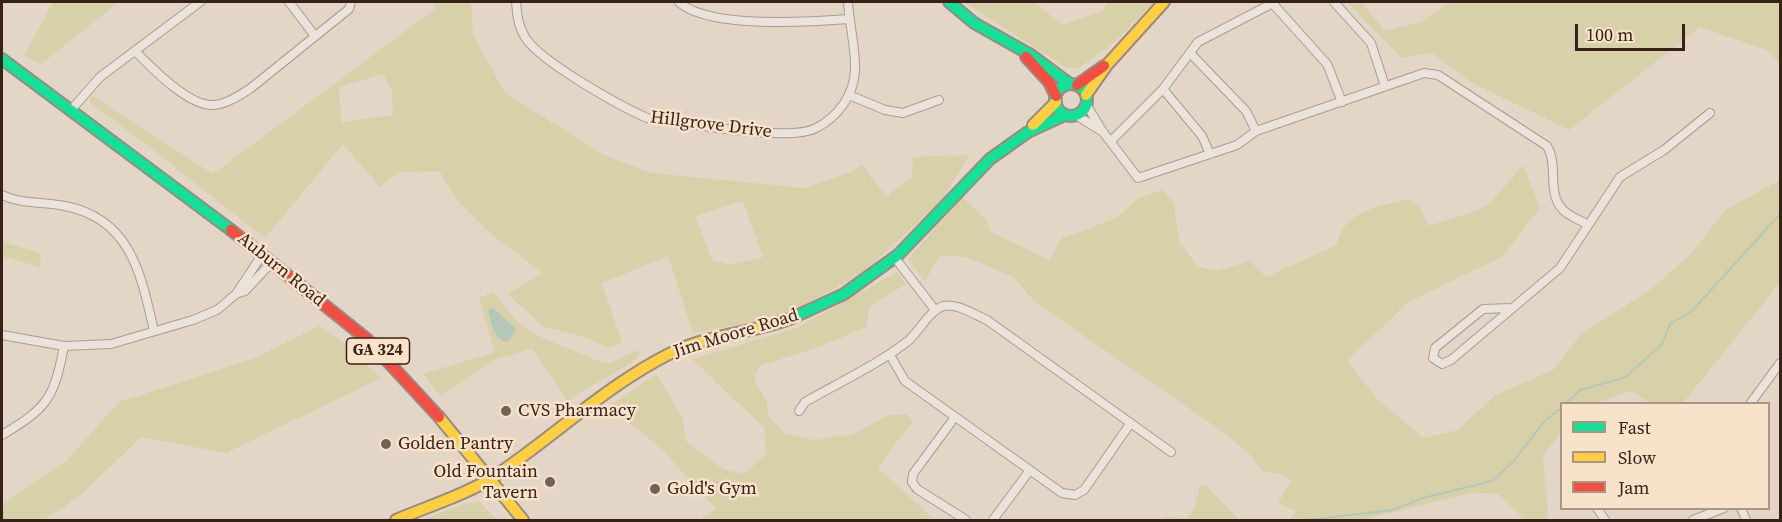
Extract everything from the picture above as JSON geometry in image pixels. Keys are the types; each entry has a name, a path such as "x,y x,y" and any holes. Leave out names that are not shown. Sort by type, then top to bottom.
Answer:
{"street":[{"path":"71,110 100,76 200,2"},
{"path":"289,2 315,36"},
{"path":"135,51 155,71 189,98 203,105 215,105 236,98 251,88 349,9 351,2"},
{"name":"Hillgrove Drive","path":"516,2 517,18 525,38 541,54 629,110 647,118 786,134 815,129 841,109 849,95 855,69 848,2"},
{"path":"679,2 705,15 793,23 849,19"},
{"path":"949,2 974,23 1025,54 1053,88 1059,110 1103,132"},
{"path":"1056,99 1061,88 1073,85 1107,65 1164,2"},
{"path":"1334,2 1371,43 1385,87"},
{"path":"1111,141 1163,89 1198,42 1274,3 1327,64 1342,102"},
{"path":"1190,53 1246,111 1256,131"},
{"path":"1025,54 1031,54 1073,85 1086,100 1103,132 1138,178 1237,145 1256,131 1424,73 1438,75 1547,146 1553,155 1554,197 1563,210 1588,225"},
{"name":"Auburn Road","path":"2,59 272,262 368,340 456,436 523,520"},
{"path":"1071,115 1086,100 1107,65"},
{"path":"1163,89 1202,136 1210,154"},
{"path":"849,95 885,110 903,113 939,100"},
{"name":"Jim Moore Road","path":"396,520 490,479 618,383 675,351 701,341 769,327 808,312 844,294 895,258 974,174 1028,132 1056,99"},
{"path":"1512,308 1484,309 1435,348 1433,358 1442,364 1451,360 1560,268 1620,177 1664,150 1710,113"},
{"name":"Jim Moore Road","path":"1028,132 1071,115"},
{"path":"2,195 24,203 63,206 85,212 105,222 131,253 143,283 154,331"},
{"path":"2,336 64,346 111,344 194,321 217,310 236,294 262,255"},
{"path":"895,258 935,310"},
{"path":"236,294 245,291 272,262"},
{"path":"799,411 806,402 890,356 918,333 935,310 945,306 956,307 987,320 1170,452"},
{"path":"2,435 34,415 44,405 53,391 64,346"},
{"path":"890,356 906,381 1062,493 1075,495 1084,490 1130,424"},
{"path":"1751,402 1780,363"},
{"path":"955,417 913,474 912,482 916,489 966,520"},
{"path":"993,520 1030,470"},
{"path":"1692,520 1719,510"}],"shaded area":[{"path":"53,2 119,2 41,64 24,56"},
{"path":"432,2 471,2 473,35 505,93 604,155 651,173 805,188 850,172 862,165 886,196 912,178 913,157 970,155 941,201 863,273 799,308 770,319 693,333 668,256 602,283 622,343 609,348 582,336 542,326 508,294 543,273 492,235 457,200 439,171 399,172 380,187 343,144 265,238 90,103 91,95 213,174 436,8","holes":["383,74 392,90 393,115 341,122 339,87","743,201 763,257 731,265 712,260 695,216"]},
{"path":"963,2 1033,2 1063,25 1102,11 1109,2 1154,2 1116,41 1079,68 1065,67"},
{"path":"1347,2 1361,2 1385,31 1422,22 1450,2 1780,2 1780,64 1767,50 1700,27 1569,130 1471,82 1432,53 1401,58"},
{"path":"1523,165 1540,208 1503,256 1409,302 1347,360 1378,400 1424,438 1458,430 1495,395 1553,370 1581,334 1650,290 1691,254 1725,210 1780,180 1780,283 1684,402 1649,402 1631,391 1599,402 1560,402 1560,433 1543,456 1548,520 1524,520 1498,494 1471,493 1360,520 1290,520 1296,511 1278,503 1291,481 1280,474 1263,471 1251,456 1226,434 1035,302 1013,277 966,257 940,255 925,281 908,259 962,197 985,218 991,232 1049,260 1061,239 1116,218 1137,199 1162,190 1174,203 1179,241 1197,266 1217,271 1250,261 1266,277 1337,245 1346,225 1354,218 1374,208 1408,199 1420,207 1428,226 1478,210 1491,202"},
{"path":"2,242 41,253 40,267 2,256"},
{"path":"897,272 906,284 869,307 866,327 819,347 759,366 754,379 767,403 768,416 784,433 815,440 853,434 889,415 907,414 913,423 878,468 935,520 700,520 716,509 659,446 608,407 656,374 682,417 686,441 723,469 744,474 767,453 764,428 692,359 797,328"},
{"path":"493,292 519,324 541,337 598,361 610,363 638,350 640,355 623,368 568,401 532,349 498,358 440,396 423,374 495,352 479,298"},
{"path":"492,307 516,329 508,342 499,338 494,331 488,311"},
{"path":"319,326 340,340 381,378 226,453 141,437 80,496 44,520 2,520 2,505 66,461 119,402 258,357"},
{"path":"1206,485 1240,520 1160,520 1164,517 1185,518 1194,510 1200,486"},
{"path":"479,502 498,520 422,520 465,503"}],"waterway":[{"path":"1567,402 1580,390 1626,377 1662,344 1670,324 1692,311 1780,214"},
{"path":"1307,520 1393,510 1423,498 1492,481 1512,463 1543,423 1560,409"}],"traffic: fast":[{"path":"949,2 974,23 1031,55 1070,84"},
{"path":"2,59 231,230"},
{"path":"1071,84 1082,89 1087,100 1082,111 1071,116 1060,111 1055,100 1060,89 1071,84"},
{"path":"792,318 844,294 898,255 990,159 1028,132 1065,115"}],"traffic: slow":[{"path":"1086,95 1107,65 1164,2"},
{"path":"1033,125 1056,102"},
{"path":"396,520 458,495 492,478 626,379 675,351 689,345 792,318"},
{"path":"439,417 523,520"}],"traffic: jam":[{"path":"1026,57 1049,82 1056,96"},
{"path":"1077,85 1104,66"},
{"path":"231,230 368,340 439,417"}],"place":[{"name":"CVS Pharmacy","path":"506,411"},
{"name":"Golden Pantry","path":"386,444"},
{"name":"Old Fountain Tavern","path":"550,482"},
{"name":"Gold's Gym","path":"655,489"}]}
